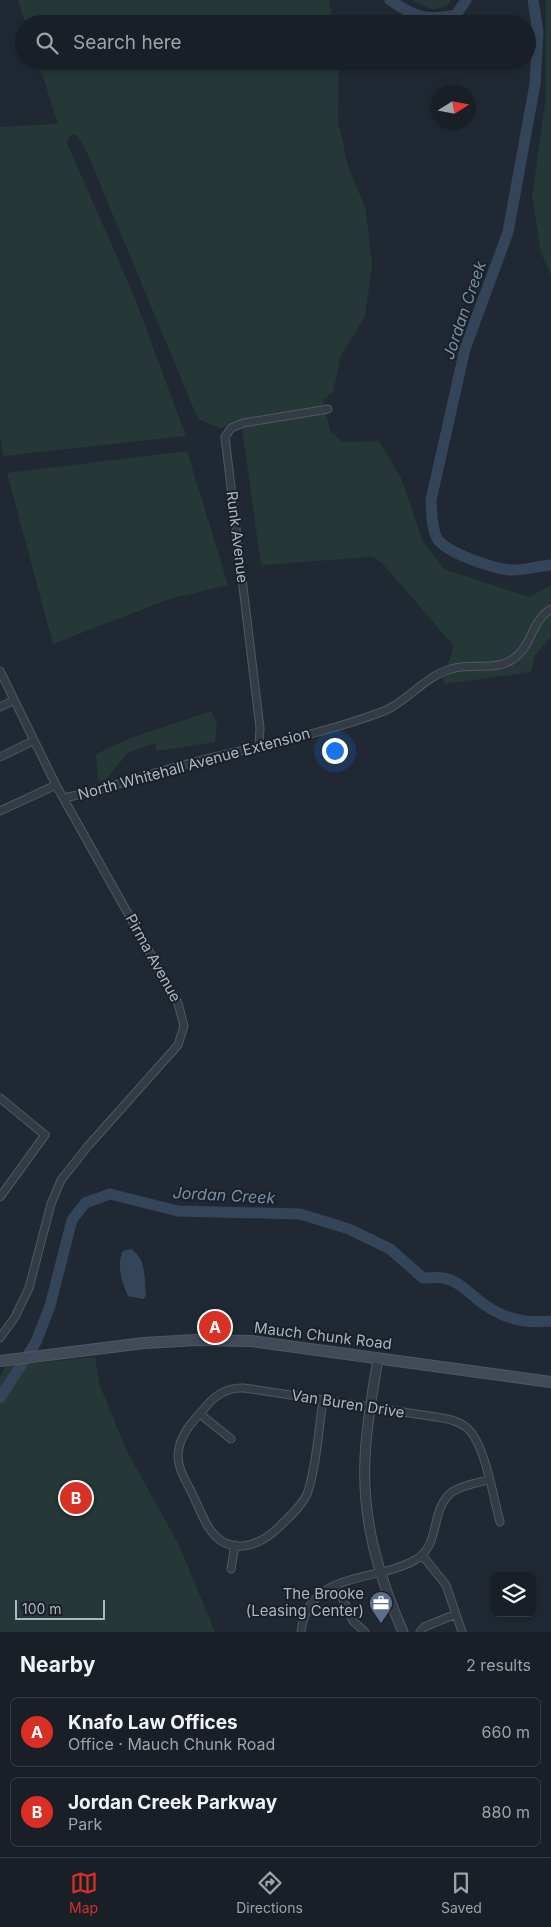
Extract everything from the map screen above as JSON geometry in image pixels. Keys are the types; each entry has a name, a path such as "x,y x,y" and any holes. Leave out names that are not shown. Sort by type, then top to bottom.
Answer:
{"main road":[{"name":"Mauch Chunk Road","path":"2,1358 144,1343 220,1340 286,1344 551,1382"}],"street":[{"name":"Runk Avenue","path":"259,747 260,728 225,437 231,428 243,423 328,409"},
{"name":"North Whitehall Avenue Extension","path":"64,798 192,763 338,727 384,711 404,701 429,681 451,668 502,664 513,660 528,642 538,620 551,609"},
{"name":"Pirma Avenue","path":"0,671 56,785 178,1003 183,1018 183,1032 178,1044 166,1060 88,1146 61,1180 51,1204 29,1288 15,1317 0,1338"},
{"path":"0,707 14,700"},
{"path":"0,757 34,741"},
{"path":"0,811 56,785"},
{"path":"0,1098 45,1135 0,1197"},
{"path":"378,1358 365,1459 365,1493 371,1537 379,1571 403,1632"},
{"name":"Van Buren Drive","path":"235,1545 218,1538 209,1528 181,1470 179,1448 186,1432 200,1414 218,1394 233,1388 323,1400 459,1423 476,1439 500,1522"},
{"path":"230,1569 235,1545 252,1545 266,1539 303,1500 310,1484 323,1400"},
{"path":"200,1414 231,1440"},
{"path":"300,1632 304,1615 311,1603 323,1592 336,1585 410,1563 422,1555 430,1544 437,1513 445,1499 458,1489 488,1480"},
{"path":"422,1555 442,1578 462,1632"},
{"path":"336,1585 353,1621 365,1632"},
{"path":"420,1632 424,1626 456,1614"}],"shaded area":[{"path":"18,0 329,0 332,15 23,15"},
{"path":"411,0 451,0 449,4 434,10"},
{"path":"546,0 551,0 551,275 541,253 532,197 545,103"},
{"path":"41,70 339,70 338,120 348,166 366,210 372,266 365,317 341,355 333,392 323,400 330,431 343,442 379,441 401,478 423,542 444,569 529,597 551,585 551,637 535,655 531,672 445,684 442,678 452,653 453,645 381,562 372,557 261,565 241,421 232,422 221,429 198,419 85,148 76,134 70,136 67,143 134,296 186,436 3,456 0,435 0,127 58,124"},
{"path":"187,451 228,585 169,599 53,644 7,473"},
{"path":"211,711 217,723 215,742 157,751 155,743 128,753 106,779 98,781 96,754 128,739"},
{"path":"95,1357 100,1386 127,1451 179,1545 215,1632 0,1632 0,1376 6,1366"}],"water":[{"path":"131,1249 140,1258 144,1270 146,1296 143,1299 128,1296 122,1279 120,1268 121,1256 123,1251"}],"waterway":[{"name":"Jordan Creek","path":"390,0 418,15"},
{"name":"Jordan Creek","path":"456,15 466,0"},
{"name":"Jordan Creek","path":"533,0 535,15"},
{"name":"Jordan Creek","path":"536,19 538,32 536,67"},
{"name":"Jordan Creek","path":"536,70 535,84 508,232 465,349 431,500 435,534 442,544 449,549 481,563 509,570 551,565"},
{"name":"Jordan Creek","path":"0,1398 36,1342 50,1306 72,1220 85,1203 110,1194 178,1211 300,1214 349,1229 390,1249 423,1278 443,1278 455,1282 500,1314 525,1321 551,1321"}],"place":[{"name":"Knafo Law Offices","path":"215,1327"},
{"name":"Jordan Creek Parkway","path":"76,1498"},
{"name":"The Brooke (Leasing Center)","path":"381,1624"}]}
